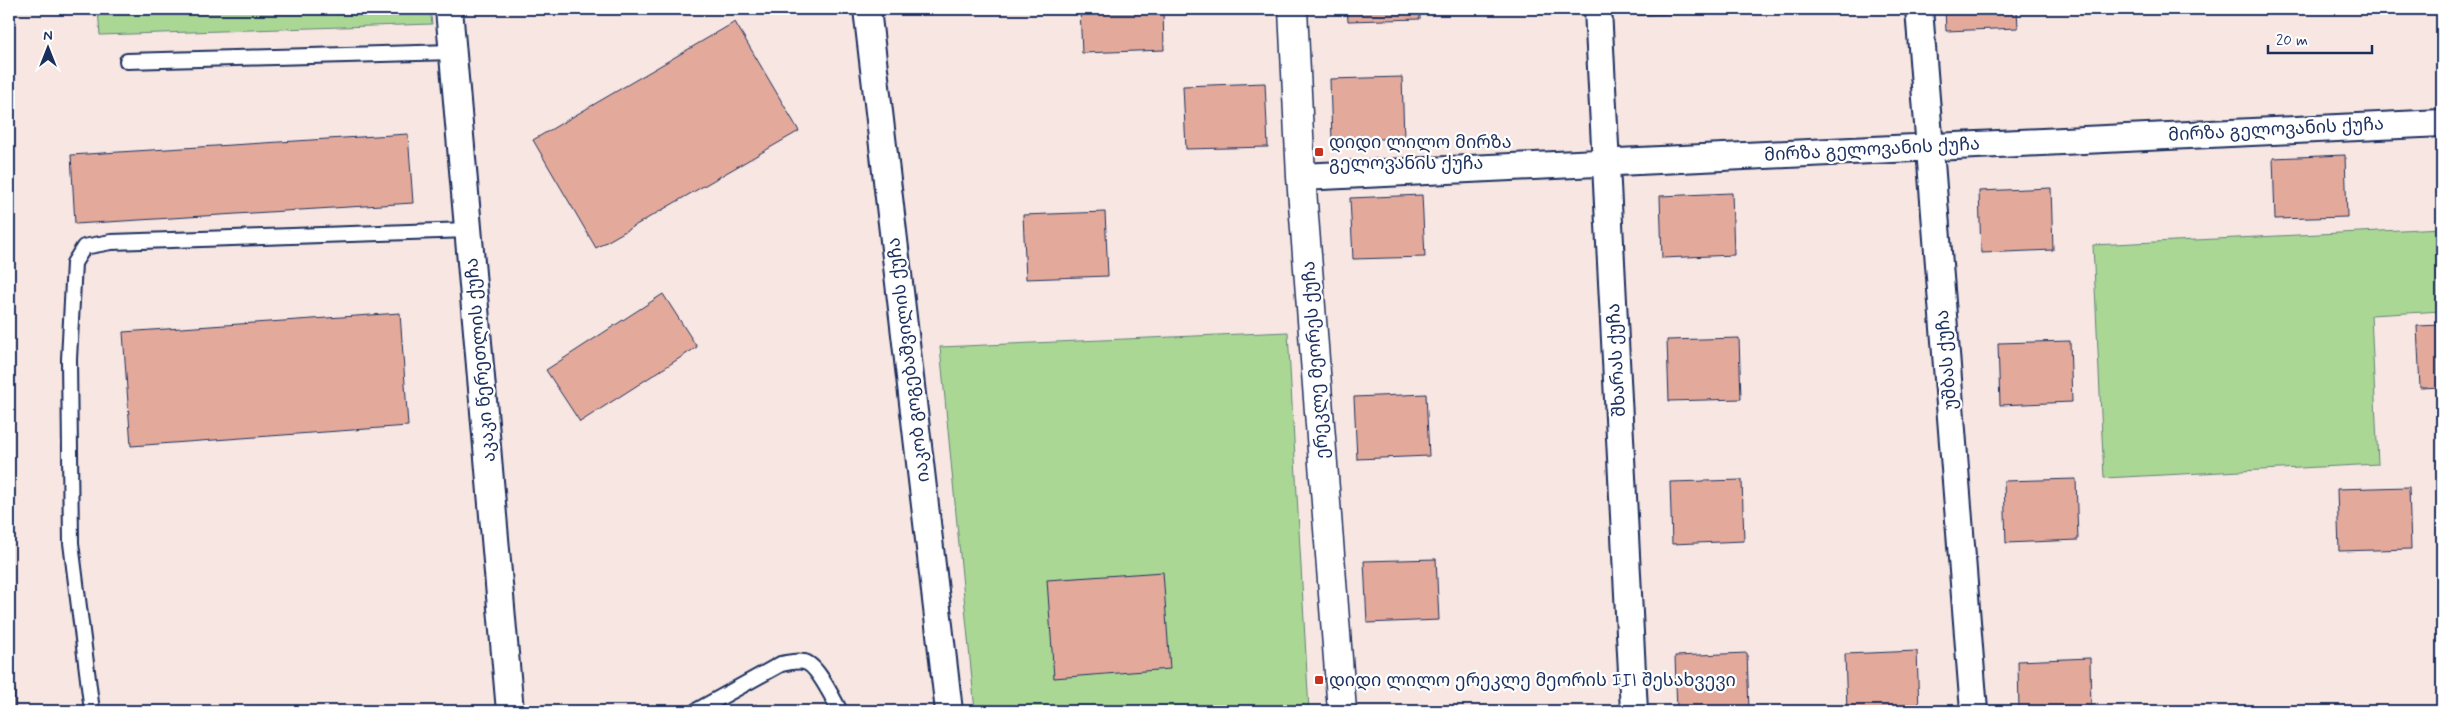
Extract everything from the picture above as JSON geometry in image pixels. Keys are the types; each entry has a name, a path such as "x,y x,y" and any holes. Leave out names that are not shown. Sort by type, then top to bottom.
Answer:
{"street":[{"name":"აკაკი წერეთლის ქუჩა","path":"449,9 510,711"},
{"name":"იაკობ გოგებაშვილის ქუჩა","path":"867,9 949,711"},
{"name":"ერეკლე მეორეს ქუჩა","path":"1293,9 1302,177 1342,711"},
{"name":"შხარას ქუჩა","path":"1598,9 1634,711"},
{"name":"უშბას ქუჩა","path":"1919,9 1974,711"},
{"name":"მირზა გელოვანის ქუჩა","path":"1302,177 2442,123"}],"lane":[{"path":"127,61 453,52"},
{"path":"92,711 71,543 69,358 74,263 84,247 111,242 468,230"},
{"path":"696,711 780,664 796,661 806,662 815,669 840,711"}],"green space":[{"path":"98,9 430,9 432,24 100,35"},
{"path":"2442,228 2442,311 2371,315 2378,464 2104,478 2093,245"},
{"path":"1288,332 1309,711 975,711 940,347"}],"building":[{"path":"1080,9 1163,9 1164,50 1082,53"},
{"path":"1347,9 1420,9 1420,19 1348,21"},
{"path":"1638,9 1710,9 1710,13 1638,15"},
{"path":"1945,9 2017,9 2018,28 1946,31"},
{"path":"2438,9 2442,9 2442,53 2440,53"},
{"path":"735,22 799,131 596,248 533,140"},
{"path":"1402,77 1404,138 1332,141 1330,79"},
{"path":"1265,83 1268,147 1186,149 1183,86"},
{"path":"408,134 413,203 75,224 71,155"},
{"path":"2345,155 2347,217 2275,219 2273,158"},
{"path":"2051,188 2053,250 1981,253 1979,191"},
{"path":"1732,193 1734,255 1662,258 1660,196"},
{"path":"1422,195 1425,257 1353,259 1350,198"},
{"path":"1105,212 1108,276 1026,279 1023,215"},
{"path":"663,294 697,347 580,422 546,370"},
{"path":"400,313 408,426 131,446 123,332"},
{"path":"2442,325 2442,387 2420,388 2417,326"},
{"path":"1739,338 1741,399 1669,401 1667,340"},
{"path":"2070,341 2072,402 2000,405 1998,343"},
{"path":"1426,394 1429,456 1357,459 1354,397"},
{"path":"2076,479 2078,540 2006,543 2004,481"},
{"path":"1742,480 1744,541 1672,544 1670,482"},
{"path":"2409,487 2411,549 2339,551 2337,489"},
{"path":"1436,559 1439,620 1367,623 1364,561"},
{"path":"1163,572 1170,669 1054,678 1047,580"},
{"path":"1917,651 1919,711 1847,711 1845,654"},
{"path":"1747,653 1749,711 1677,711 1675,656"},
{"path":"2090,658 2091,711 2019,711 2018,661"},
{"path":"9,689 15,689 15,711 9,711"},
{"path":"756,704 761,711 743,711"}],"place":[{"name":"დიდი ლილო მირზა გელოვანის ქუჩა","path":"1319,152"},
{"name":"დიდი ლილო ერეკლე მეორის III შესახვევი","path":"1319,680"}]}
